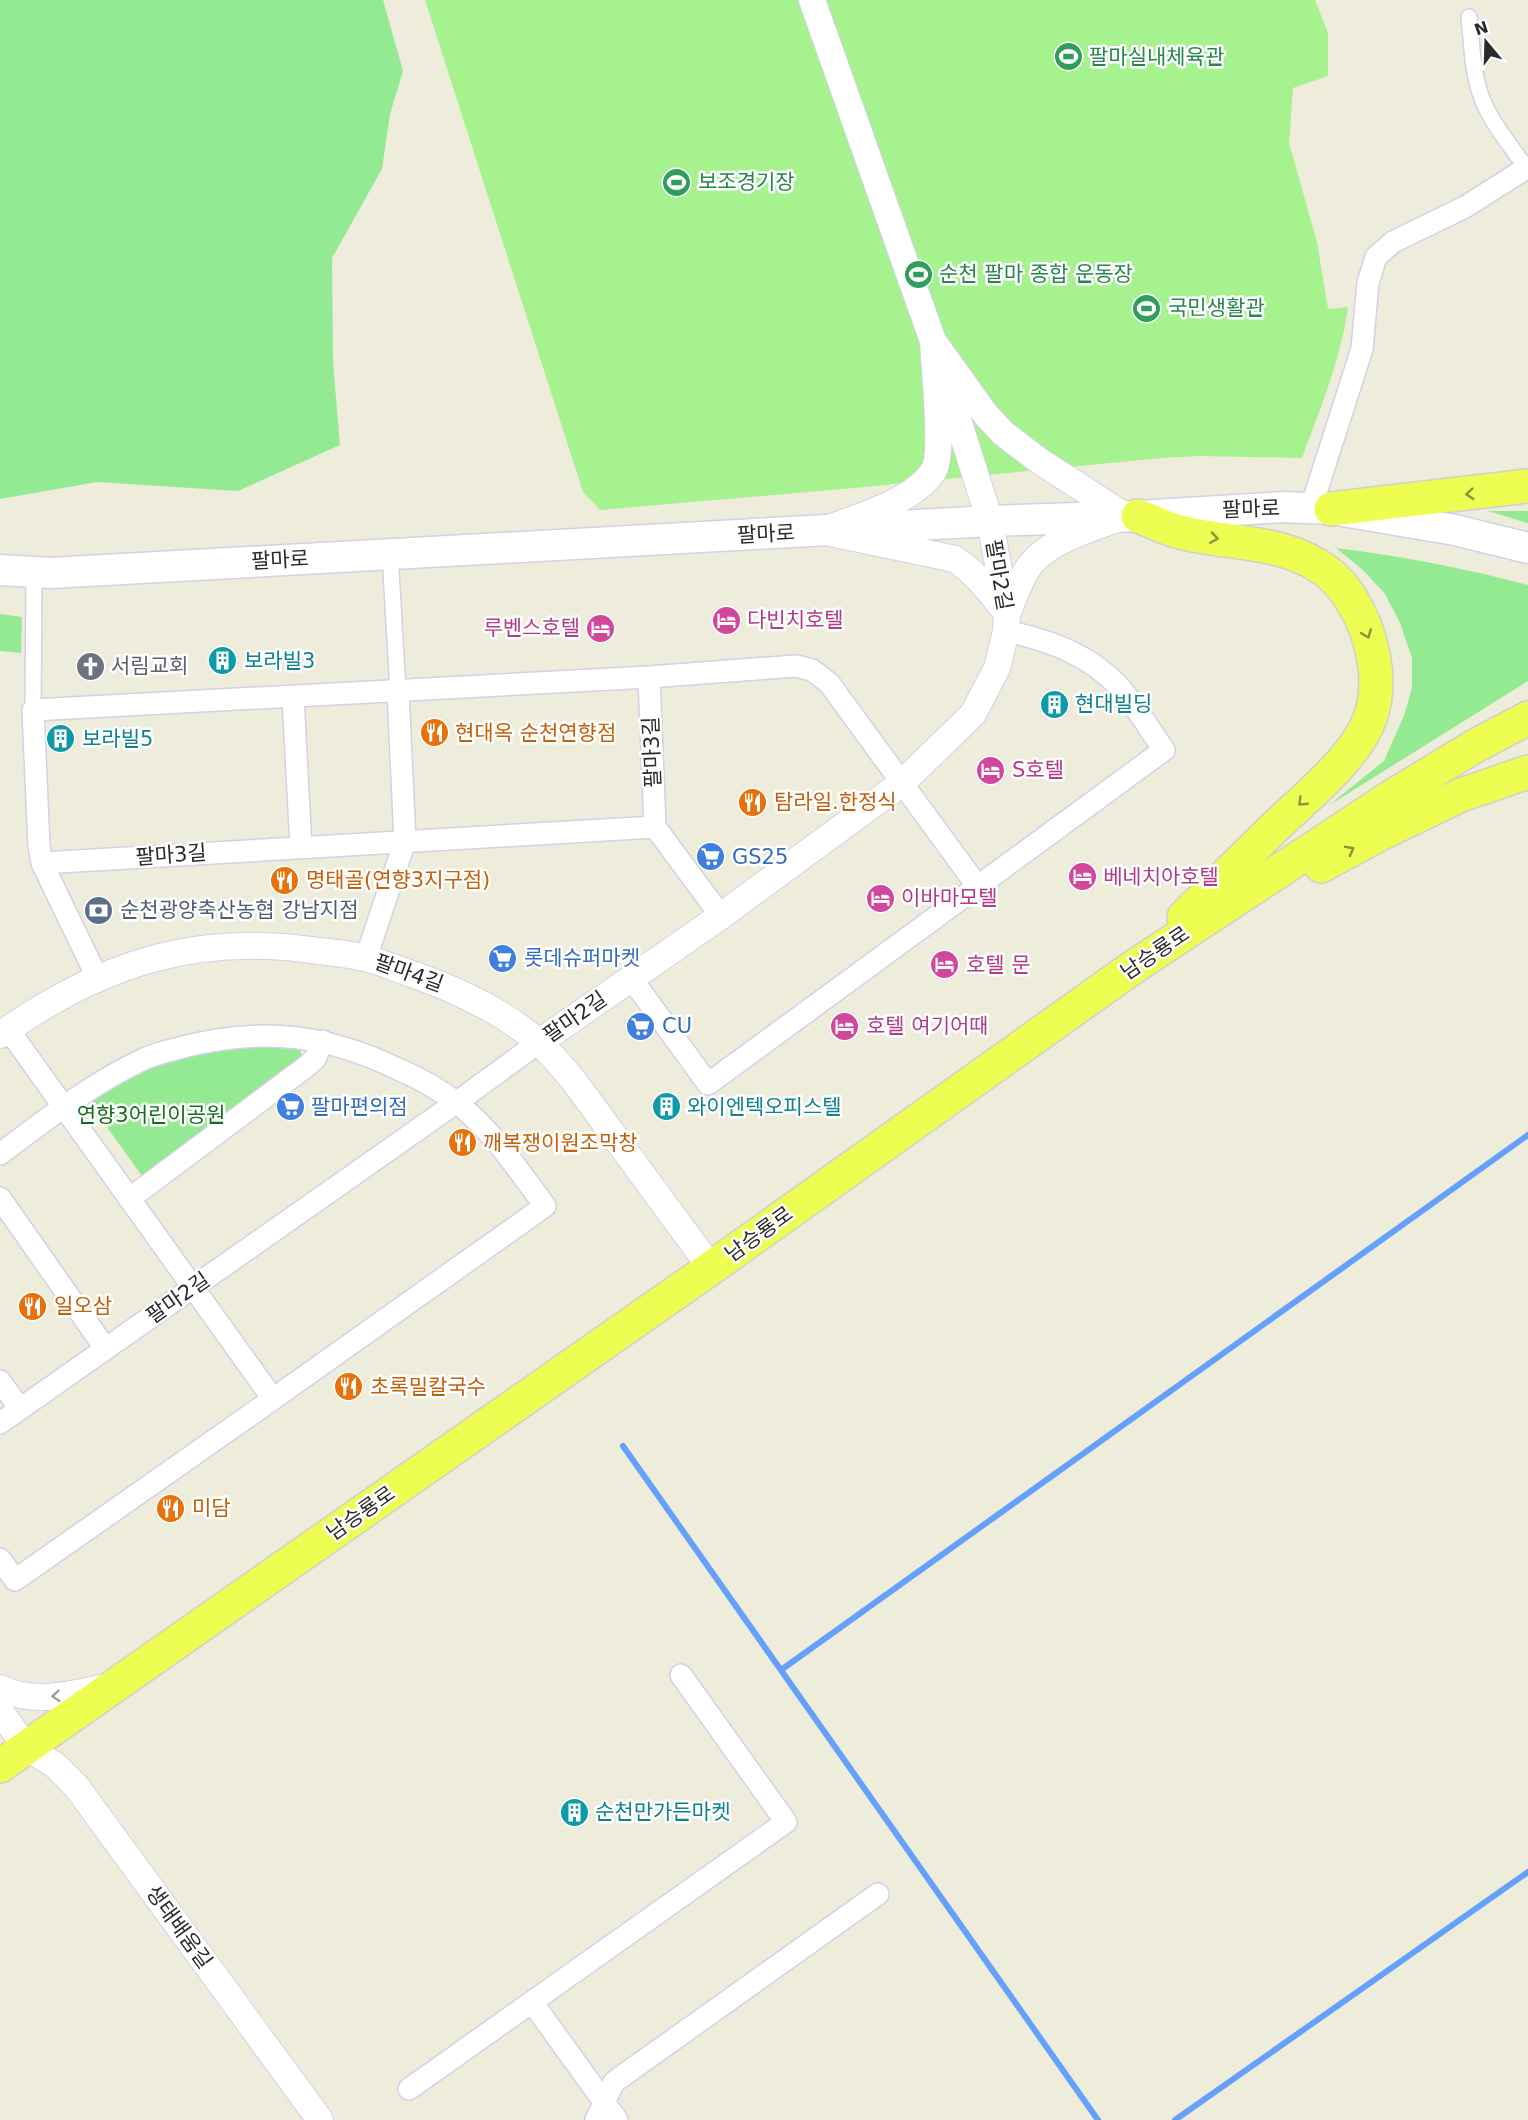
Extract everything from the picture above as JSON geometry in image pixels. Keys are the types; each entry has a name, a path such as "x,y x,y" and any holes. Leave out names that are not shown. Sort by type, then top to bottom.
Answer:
{"main road":[{"path":"1321,509 1528,486"},
{"name":"팔마로","path":"0,570 50,573 1283,507 1321,509 1455,530 1528,548"},
{"path":"1131,516 1179,532 1269,547 1318,565 1342,585 1359,611 1370,640 1377,682 1370,718 1342,762 1132,968"},
{"name":"남승룡로","path":"13,1757 711,1268 1132,968 1390,797 1475,746 1528,718"},
{"path":"1132,968 1380,834 1461,795 1528,772"}],"street":[{"path":"812,0 933,341 986,415 1004,434 1041,462 1131,516"},
{"path":"1321,509 1362,349 1368,283 1376,257 1393,242 1465,207 1527,167 1496,125 1483,100 1477,81 1469,17"},
{"path":"821,531 908,495 921,485 934,470 939,444 933,341"},
{"name":"팔마2길","path":"0,1423 457,1102 538,1042 721,916 902,783 973,714 997,668 1006,622 990,521 933,341"},
{"path":"1006,622 1031,564 1043,553 1063,540 1131,516"},
{"path":"631,978 708,1084 1164,750 1120,689 1098,668 1060,646 1036,638 1006,622 984,584 972,571 955,559 821,531"},
{"path":"366,958 405,841 390,554"},
{"path":"34,572 33,710 39,846 42,863 97,977"},
{"path":"33,710 649,677 796,666 812,670 829,683 978,887"},
{"name":"팔마3길","path":"42,863 655,827 649,677"},
{"path":"293,697 301,847"},
{"path":"655,827 721,916"},
{"name":"팔마4길","path":"4,1032 71,990 97,977 152,958 212,948 260,945 302,948 366,958 451,988 501,1015 538,1042 576,1084 711,1268"},
{"path":"4,1032 63,1107 273,1399"},
{"path":"0,1154 63,1107 120,1071 146,1058 199,1043 242,1036 300,1037 348,1047 378,1059 419,1078 457,1102 498,1144 545,1206 15,1580 0,1559"},
{"path":"129,1199 307,1066 315,1059 323,1041"},
{"path":"0,1198 105,1348"},
{"path":"0,1381 20,1409"},
{"path":"409,2089 786,1822 681,1676"},
{"path":"0,1688 31,1698 59,1697 113,1686"},
{"path":"0,1711 13,1757"},
{"name":"생태배움길","path":"13,1757 55,1765 76,1785 320,2120"},
{"path":"600,2111 614,2082 878,1894"},
{"path":"532,2002 600,2111 617,2120"}],"green space":[{"path":"0,0 383,0 403,71 390,114 382,169 332,258 333,362 340,445 238,491 97,482 0,499"},
{"name":"순천 팔마 종합 운동장","path":"425,0 1315,0 1328,33 1328,76 1293,88 1289,143 1317,242 1328,309 1348,307 1335,365 1302,458 1200,456 1161,458 600,510 583,492"},
{"path":"1488,511 1528,511 1528,523"},
{"path":"1336,548 1432,563 1528,585 1528,681 1328,806 1384,761 1405,713 1412,687 1412,658 1400,623 1385,594 1364,571"},
{"path":"0,614 22,617 21,653 0,651"},
{"name":"연향3어린이공원","path":"299,1042 302,1058 142,1176 89,1102 114,1085 190,1052"}],"waterway":[{"path":"781,1670 1528,1135"},
{"path":"623,1446 1098,2120"},
{"path":"1175,2120 1528,1872"}],"place":[{"name":"팔마실내체육관","path":"1068,57"},
{"name":"보조경기장","path":"677,182"},
{"name":"순천 팔마 종합 운동장","path":"918,274"},
{"name":"국민생활관","path":"1147,308"},
{"name":"다빈치호텔","path":"726,620"},
{"name":"루벤스호텔","path":"601,628"},
{"name":"보라빌3","path":"223,661"},
{"name":"서림교회","path":"90,666"},
{"name":"현대빌딩","path":"1054,704"},
{"name":"현대옥 순천연향점","path":"434,733"},
{"name":"보라빌5","path":"61,739"},
{"name":"S호텔","path":"991,770"},
{"name":"탐라일.한정식","path":"753,802"},
{"name":"GS25","path":"711,857"},
{"name":"베네치아호텔","path":"1082,877"},
{"name":"명태골(연향3지구점)","path":"285,880"},
{"name":"이바마모텔","path":"880,898"},
{"name":"순천광양축산농협 강남지점","path":"99,910"},
{"name":"롯데슈퍼마켓","path":"503,958"},
{"name":"호텔 문","path":"945,965"},
{"name":"CU","path":"641,1026"},
{"name":"호텔 여기어때","path":"845,1026"},
{"name":"팔마편의점","path":"290,1107"},
{"name":"와이엔텍오피스텔","path":"666,1107"},
{"name":"깨복쟁이원조막창","path":"462,1143"},
{"name":"일오삼","path":"33,1306"},
{"name":"초록밀칼국수","path":"349,1387"},
{"name":"미담","path":"171,1508"},
{"name":"순천만가든마켓","path":"574,1812"}]}
